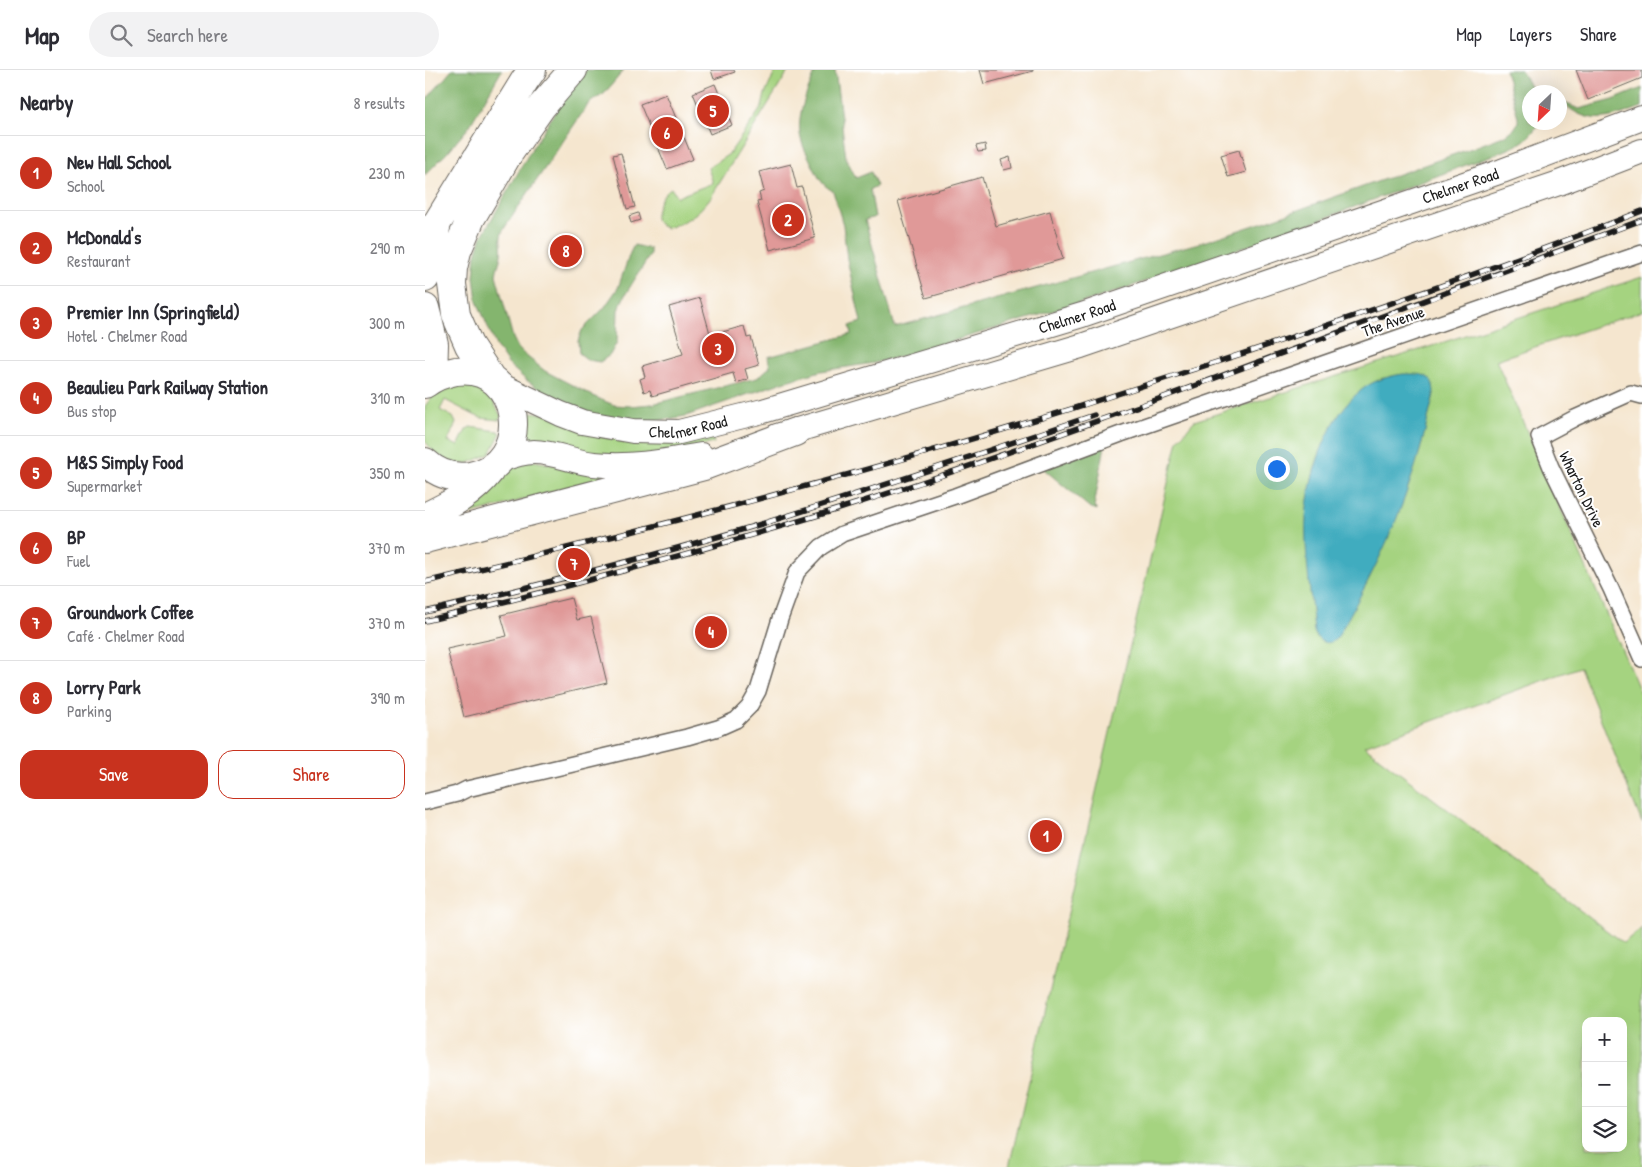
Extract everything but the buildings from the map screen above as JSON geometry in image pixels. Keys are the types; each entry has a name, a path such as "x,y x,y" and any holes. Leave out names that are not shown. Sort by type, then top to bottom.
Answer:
{"highway":[{"path":"425,278 431,228 532,70"},
{"path":"425,517 470,492 495,464 511,441 513,420 510,404 469,345 456,316 452,284 457,251 471,218 507,156 542,106 573,70"},
{"path":"425,308 434,344 428,381 460,370 473,371 496,382"},
{"path":"425,539 704,466 795,432"},
{"path":"425,462 437,471 455,477"},
{"path":"425,480 477,474 495,464"}],"main road":[{"name":"Chelmer Road","path":"496,382 561,414 582,422 611,428 633,431 679,432 720,423 1082,315 1502,172 1642,118"},
{"name":"Chelmer Road","path":"495,464 519,454 535,452 595,464 660,463 795,432 1081,346 1559,183 1642,151"}],"street":[{"name":"The Avenue","path":"425,802 457,794 467,789 669,742 718,728 736,720 749,707 758,692 780,619 797,572 821,547 842,534 955,496 1121,434 1642,253"},
{"name":"Wharton Drive","path":"1642,396 1631,393 1575,418 1539,437 1551,467 1611,589 1642,659"}],"green space":[{"path":"452,70 502,70 469,127 425,175 425,101"},
{"path":"586,70 624,70 604,94 589,103 505,227 501,235 501,255 496,275 513,338 518,348 525,355 545,371 597,398 614,405 630,406 652,404 757,378 770,367 768,357 852,334 850,326 861,322 847,259 843,225 833,191 820,180 801,139 801,113 816,70 835,70 846,158 856,178 871,172 877,186 870,189 875,217 865,220 895,327 1206,241 1506,135 1518,123 1518,117 1505,70 1521,70 1529,85 1522,85 1522,130 1534,130 1525,140 1506,150 1274,237 1100,297 903,356 874,363 821,371 786,381 686,416 643,423 590,415 547,395 525,379 508,364 496,346 477,301 474,277 476,255 482,236 555,112"},
{"path":"776,70 789,70 711,197 696,213 681,223 667,228 661,226 655,219 658,206 664,194 671,188 677,197 713,183 708,168 729,154 762,107 765,94"},
{"path":"1642,88 1642,107 1620,115 1591,118 1567,106 1567,104 1579,109 1613,100"},
{"path":"634,245 650,249 650,255 618,310 617,342 610,355 600,362 588,360 579,353 578,341 582,330 604,308 618,288"},
{"path":"1642,277 1642,311 1496,360 1642,696 1642,823 1580,667 1364,746 1623,943 1642,928 1642,1167 1009,1167 1178,440 1194,421","holes":["1383,378 1434,394 1420,450 1401,507 1314,631 1307,550 1307,523 1309,497 1314,472 1323,446 1336,421 1351,401 1362,391"]},
{"path":"451,384 471,385 483,389 491,398 501,416 499,420 481,418 445,400 440,410 453,417 456,423 448,441 458,446 466,430 470,427 501,433 490,454 466,464 452,463 444,459 433,451 425,441 425,406 436,392"},
{"path":"528,413 711,435 714,443 677,452 635,458 526,444 529,423"},
{"path":"1107,434 1094,507 1097,510 1089,507 1033,460"},
{"path":"528,460 612,475 425,527 511,467"}],"water":[{"path":"1403,374 1425,376 1432,382 1433,387 1434,394 1418,458 1396,520 1368,580 1337,638 1327,643 1323,642 1315,635 1314,631 1306,545 1308,500 1316,464 1331,429 1351,399 1373,383 1387,377"}],"railway":[{"path":"425,582 751,501 994,433 1331,324 1435,288 1642,211"},
{"path":"425,621 686,554 920,483 1214,379 1642,220"},
{"path":"425,612 597,570 726,535 1094,415"}],"place":[{"name":"M&S Simply Food","path":"713,111"},
{"name":"BP","path":"667,133"},
{"name":"McDonald's","path":"788,220"},
{"name":"Lorry Park","path":"566,251"},
{"name":"Premier Inn (Springfield)","path":"718,349"},
{"name":"Groundwork Coffee","path":"574,564"},
{"name":"Beaulieu Park Railway Station","path":"711,632"},
{"name":"New Hall School","path":"1046,836"}]}
